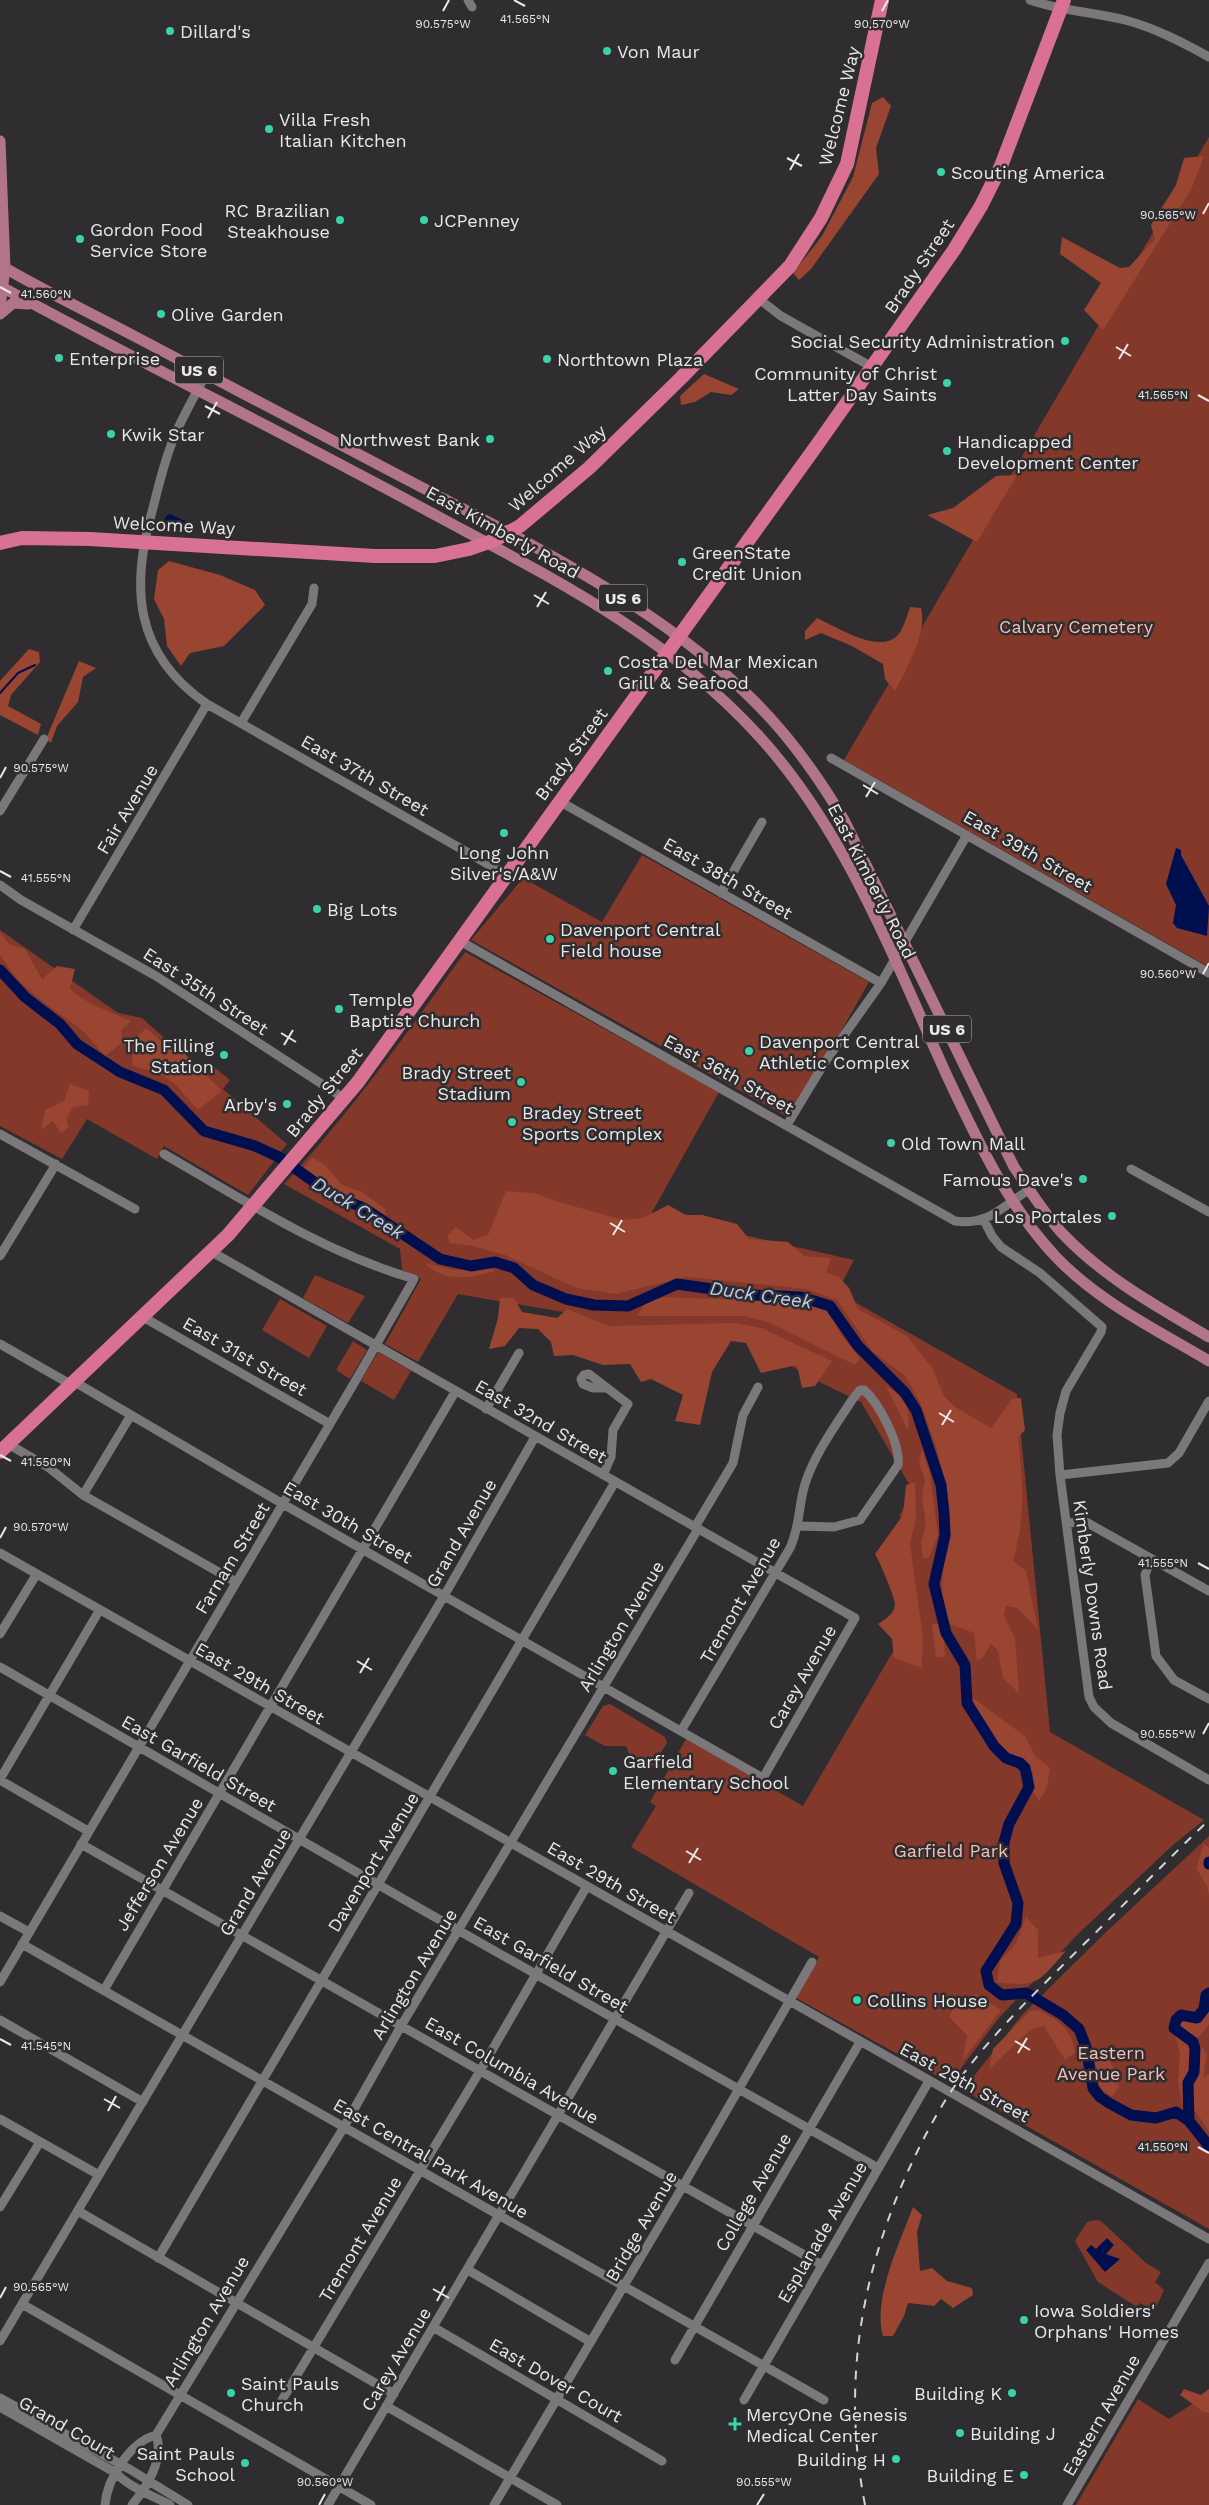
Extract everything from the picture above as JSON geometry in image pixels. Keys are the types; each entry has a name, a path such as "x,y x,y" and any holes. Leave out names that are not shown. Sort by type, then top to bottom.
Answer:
{"highway":[{"name":"Welcome Way","path":"1,542 22,538 48,538 410,557 452,554 487,543 520,526 568,488 759,300 790,266 832,198 847,164 882,0"},
{"name":"Brady Street","path":"4,1448 71,1382 144,1317 212,1252 254,1207 345,1100 942,267 980,206 1020,119 1062,4"}],"main road":[{"path":"0,141 3,266 0,307"},
{"name":"US 6","path":"3,266 393,472"},
{"name":"US 6","path":"2,287 384,487"},
{"path":"0,314 9,305 19,302 40,307"},
{"name":"East Kimberly Road","path":"393,472 626,600 678,636 751,698 796,749 826,790 844,820 1014,1167 1029,1190 1060,1231 1100,1268 1143,1298 1209,1337"},
{"name":"East Kimberly Road","path":"384,487 586,597 633,626 720,696 756,733 793,775 821,816 857,881 982,1148 1012,1200 1038,1237 1076,1276 1137,1319 1209,1361"}],"street":[{"path":"1030,0 1062,4 1147,27 1209,57"},
{"path":"759,300 781,316 872,367"},
{"name":"East 37th Street","path":"206,374 171,444 144,542 139,584 144,621 156,651 176,679 207,704 507,875"},
{"path":"384,487 393,472"},
{"path":"241,723 312,604 314,588"},
{"name":"Fair Avenue","path":"73,930 207,704"},
{"path":"0,811 44,739"},
{"name":"East 39th Street","path":"831,758 1209,972"},
{"name":"East 38th Street","path":"560,801 881,983"},
{"path":"721,893 762,822"},
{"path":"787,1125 825,1062 881,983 967,835"},
{"name":"East 35th Street","path":"0,885 21,900 156,976 345,1100"},
{"name":"East 36th Street","path":"460,941 955,1221 968,1223 984,1220"},
{"path":"0,1134 135,1209"},
{"path":"164,1154 254,1207"},
{"path":"0,1256 56,1164"},
{"path":"1131,1169 1209,1212"},
{"path":"984,1220 1029,1190"},
{"name":"Farnam Street","path":"0,1982 376,1346 414,1278 374,1267 336,1251 254,1207"},
{"name":"Kimberly Downs Road","path":"984,1220 992,1236 1001,1246 1026,1262 1101,1324 1101,1332 1066,1391 1057,1435 1060,1475 1089,1697 1094,1707 1111,1723 1209,1780"},
{"name":"East 32nd Street","path":"212,1252 854,1618"},
{"name":"East 31st Street","path":"144,1317 330,1424"},
{"name":"East 30th Street","path":"0,1344 131,1415 283,1504 764,1778"},
{"path":"486,1409 520,1353"},
{"name":"Arlington Avenue","path":"105,2505 107,2491 118,2470 145,2439 156,2435 344,2127 401,2026 604,1686 732,1463 743,1415 758,1387"},
{"path":"603,1475 611,1457 613,1430 628,1404 605,1388"},
{"name":"Tremont Avenue","path":"681,1731 790,1548 799,1526 805,1482 813,1464 860,1390 866,1391 891,1433 895,1443 898,1465 860,1520 834,1527 799,1526"},
{"name":"Jefferson Avenue","path":"104,1990 455,1392"},
{"path":"1060,1475 1168,1463 1179,1453 1209,1401"},
{"path":"83,1495 131,1415"},
{"name":"Grand Avenue","path":"0,2341 444,1596 535,1437"},
{"path":"4,1448 48,1467 83,1495 236,1582"},
{"name":"Davenport Avenue","path":"158,2258 615,1482"},
{"path":"1067,1523 1086,1522 1209,1591"},
{"name":"East 29th Street","path":"0,1553 99,1611 1209,2239"},
{"path":"1151,1558 1144,1575 1154,1648 1159,1663 1174,1680 1209,1699"},
{"path":"0,1634 36,1575"},
{"path":"88,1831 0,1779 99,1611"},
{"name":"Carey Avenue","path":"764,1778 854,1618"},
{"name":"East Garfield Street","path":"0,1667 534,1974 878,2168"},
{"name":"East Columbia Avenue","path":"81,1844 822,2265"},
{"name":"Tremont Avenue","path":"282,2400 480,2071 534,1974 587,1886"},
{"name":"Carey Avenue","path":"328,2505 689,1893"},
{"path":"0,1916 29,1932"},
{"name":"East Central Park Avenue","path":"22,1944 824,2400"},
{"name":"Bridge Avenue","path":"494,2505 683,2186 812,1962"},
{"path":"0,2020 143,2102"},
{"name":"College Avenue","path":"675,2360 808,2128 860,2042"},
{"name":"Esplanade Avenue","path":"744,2400 929,2081"},
{"path":"0,2119 99,2175"},
{"path":"0,2207 40,2142"},
{"path":"78,2211 394,2394"},
{"name":"Eastern Avenue","path":"1067,2505 1209,2263"},
{"path":"468,2270 591,2342"},
{"path":"22,2304 371,2505"},
{"name":"East Dover Court","path":"433,2327 662,2461"},
{"name":"Grand Court","path":"0,2398 145,2486 170,2505"},
{"path":"386,2406 557,2505"},
{"name":"Grand Court","path":"0,2407 118,2470 129,2485 145,2486 188,2505"},
{"path":"132,2505 145,2486 159,2455 156,2435"}],"green space":[{"name":"Calvary Cemetery","path":"1209,137 1209,967 844,760"},
{"name":"Davenport Central Athletic Complex","path":"642,855 869,982 791,1119 471,940 523,878 602,922"},
{"path":"0,930 118,1013 142,1018 206,1075 214,1067 230,1080 223,1089 287,1144 248,1195 164,1146 157,1159 87,1119 62,1159 0,1126"},
{"name":"Garfield Park","path":"465,952 719,1092 651,1214 854,1260 837,1292 1017,1394 1050,1732 1204,1820 1173,1845 1078,1934 998,2019 950,2083 796,1998 819,1957 631,1847 656,1806 650,1802 686,1739 803,1806 895,1648 923,1663 900,1515 912,1489 861,1402 813,1379 743,1336 654,1352 575,1314 458,1294 418,1362 385,1344 421,1279 402,1270 400,1249 284,1184 356,1100"},
{"path":"315,1275 365,1296 348,1323 303,1298"},
{"path":"280,1299 327,1326 309,1358 262,1330"},
{"path":"353,1341 367,1350 350,1379 336,1370"},
{"path":"378,1352 411,1371 394,1400 361,1381"},
{"path":"610,1704 665,1737 667,1743 650,1770 631,1758 626,1746 605,1746 585,1735 603,1706"},
{"name":"Eastern Avenue Park","path":"1209,1836 1209,2229 963,2090 1022,2015 1104,1934"},
{"path":"1101,2221 1146,2263 1161,2272 1155,2282 1164,2290 1156,2308 1152,2310 1140,2303 1137,2307 1098,2282 1075,2241 1087,2222"},
{"path":"1209,2393 1209,2505 1076,2505 1138,2399 1169,2419"}],"shaded area":[{"path":"883,97 891,106 876,148 879,174 811,269 799,280 793,273 822,236 853,177 872,103"},
{"path":"1204,156 1191,190 1103,330 1084,310 1101,283 1060,254 1062,237 1120,268 1129,267 1155,239 1151,225 1176,185 1184,158"},
{"path":"704,374 739,389 731,395 711,392 695,402 681,405 680,396"},
{"path":"1017,475 977,542 927,515 953,508 996,476"},
{"path":"170,514 191,524 191,531 184,532 177,526 171,532 165,530 163,523 166,516"},
{"path":"169,561 220,575 255,590 265,605 224,646 190,653 181,666 167,646 164,619 154,599 158,570"},
{"path":"910,607 921,608 921,628 915,650 895,691 885,679 883,664 852,646 821,633 805,640 805,631 817,618 869,641 889,641 899,633 905,623"},
{"path":"29,649 39,652 40,662 11,695 8,706 41,724 38,735 0,715 0,681"},
{"path":"79,661 96,668 83,677 78,702 57,726 51,743 46,739"},
{"path":"1176,848 1181,850 1181,855 1209,906 1207,936 1177,928 1173,923 1176,905 1166,884"},
{"path":"0,933 10,945 25,949 42,979 57,966 75,969 70,988 75,993 107,1011 131,1021 121,1030 123,1042 105,1056 84,1032 37,997 17,979 0,955"},
{"path":"146,1028 162,1042 183,1052 222,1091 198,1110 175,1084 162,1075 132,1065 134,1040"},
{"path":"70,1084 89,1091 88,1105 73,1107 66,1120 69,1127 61,1133 53,1121 41,1130 45,1110 64,1101"},
{"path":"312,1157 325,1165 342,1185 362,1192 385,1209 385,1216 366,1204 332,1190 304,1168"},
{"path":"506,1191 534,1193 623,1220 643,1218 668,1205 686,1215 702,1215 737,1224 749,1239 788,1242 804,1256 831,1258 826,1272 840,1278 849,1288 858,1309 907,1336 933,1369 944,1396 955,1407 991,1428 1012,1399 1021,1398 1025,1430 1018,1437 1022,1485 1022,1514 1013,1561 1026,1571 1038,1629 1017,1608 1006,1606 1004,1616 1015,1638 1019,1693 1003,1678 998,1651 991,1643 984,1656 977,1661 974,1633 947,1623 942,1595 943,1570 951,1536 947,1490 936,1446 920,1402 905,1376 872,1351 837,1300 806,1289 686,1277 616,1294 576,1288 505,1255 473,1246 449,1243 448,1235 456,1227 473,1240 488,1235"},
{"path":"425,1263 455,1270 487,1267 495,1271 477,1276 449,1276 440,1274"},
{"path":"664,1297 804,1302 829,1310 840,1333 860,1359 855,1365 768,1322 744,1316 637,1316 645,1303"},
{"path":"500,1298 514,1298 522,1312 557,1318 567,1309 609,1326 736,1323 761,1328 832,1361 815,1386 802,1388 797,1365 761,1373 746,1343 731,1341 712,1372 700,1425 675,1421 683,1395 651,1379 641,1382 630,1364 603,1365 573,1355 554,1356 551,1342 538,1329 519,1328 505,1346 489,1349 498,1318"},
{"path":"886,1386 898,1394 905,1403 909,1422 908,1430"},
{"path":"922,1450 930,1474 938,1535 929,1558 923,1558 921,1542 926,1524 922,1497 925,1480 919,1462"},
{"path":"915,1482 916,1518 910,1544 923,1638 922,1668 894,1658 892,1639 878,1624 891,1614 895,1604 875,1554 903,1515 906,1485"},
{"path":"932,1624 939,1624 944,1637 945,1657 936,1657"},
{"path":"973,1698 1025,1736 1035,1756 1050,1768 1047,1787 1039,1801 1033,1792 1033,1772 1021,1759 1004,1752 974,1707"},
{"path":"1204,1844 1209,1848 1209,1895 1207,1886 1196,1868"},
{"path":"1026,1917 1038,1930 1038,1958 1066,1951 1037,1980 1022,1984 997,1982 1000,1961 1016,1943"},
{"path":"976,1994 1001,2010 963,2060 967,2035 949,2017 958,1999"},
{"path":"1209,2007 1209,2024 1197,2039 1207,2055 1203,2078 1209,2074 1209,2132 1197,2113 1182,2103 1178,2083 1180,2053 1172,2023 1204,2016"},
{"path":"1038,2010 1052,2017 1068,2032 1074,2045 1075,2053 1065,2060 1044,2026 1030,2030 989,2069 993,2049 1030,2011"},
{"path":"1093,2049 1104,2052 1114,2068 1119,2087 1112,2097 1100,2088"},
{"path":"913,2207 922,2215 917,2232 920,2271 932,2268 947,2281 972,2288 973,2295 953,2308 941,2299 934,2306 908,2303 904,2316 893,2336 883,2336 881,2306 884,2289"},
{"path":"1107,2238 1114,2245 1106,2254 1120,2259 1105,2272 1086,2250 1091,2245 1096,2249"},
{"path":"1184,2389 1201,2395 1209,2389 1209,2413 1204,2412 1180,2395"}],"waterway":[{"path":"0,693 18,673 35,665"},
{"name":"Duck Creek","path":"0,970 25,997 60,1024 77,1044 120,1072 164,1090 204,1131 255,1146 279,1157 334,1196 364,1208 440,1259 471,1266 495,1262 514,1268 533,1285 566,1299 594,1305 628,1306 677,1284 755,1295 801,1297 830,1306 858,1346 905,1393 916,1410 941,1485 944,1513 945,1535 934,1584 946,1633 965,1665 967,1703 994,1746 1006,1758 1020,1763 1025,1768 1029,1787 1009,1824 1004,1842 1004,1863 1018,1903 1016,1924 986,1971 989,1985 1002,1995 1026,1993 1063,2015 1079,2029 1086,2047 1093,2088 1100,2097 1131,2115 1156,2118 1176,2112 1189,2121 1209,2146"},
{"path":"1189,2121 1188,2083 1194,2072 1195,2048 1193,2042 1174,2028 1176,2020 1181,2015 1197,2018 1204,2009 1206,1995 1209,1993"}],"railway":[{"path":"865,2505 858,2463 855,2421 859,2340 875,2259 904,2180 923,2140 961,2077 1003,2027 1209,1820"}],"place":[{"name":"Dillard's","path":"170,31"},
{"name":"Von Maur","path":"607,51"},
{"name":"Villa Fresh Italian Kitchen","path":"269,129"},
{"name":"Scouting America","path":"941,172"},
{"name":"RC Brazilian Steakhouse","path":"340,220"},
{"name":"JCPenney","path":"424,220"},
{"name":"Gordon Food Service Store","path":"80,239"},
{"name":"Olive Garden","path":"161,314"},
{"name":"Social Security Administration","path":"1065,341"},
{"name":"Enterprise","path":"59,358"},
{"name":"Northtown Plaza","path":"547,359"},
{"name":"Community of Christ Latter Day Saints","path":"947,383"},
{"name":"Kwik Star","path":"111,434"},
{"name":"Northwest Bank","path":"490,439"},
{"name":"Handicapped Development Center","path":"947,451"},
{"name":"GreenState Credit Union","path":"682,562"},
{"name":"Costa Del Mar Mexican Grill & Seafood","path":"608,671"},
{"name":"Long John Silver's/A&W","path":"504,833"},
{"name":"Big Lots","path":"317,909"},
{"name":"Davenport Central Field house","path":"550,939"},
{"name":"Temple Baptist Church","path":"339,1009"},
{"name":"Davenport Central Athletic Complex","path":"749,1051"},
{"name":"The Filling Station","path":"224,1055"},
{"name":"Brady Street Stadium","path":"521,1082"},
{"name":"Arby's","path":"287,1104"},
{"name":"Bradey Street Sports Complex","path":"512,1122"},
{"name":"Old Town Mall","path":"891,1143"},
{"name":"Famous Dave's","path":"1083,1179"},
{"name":"Los Portales","path":"1112,1216"},
{"name":"Garfield Elementary School","path":"613,1771"},
{"name":"Collins House","path":"857,2000"},
{"name":"Iowa Soldiers' Orphans' Homes","path":"1024,2320"},
{"name":"Saint Pauls Church","path":"231,2393"},
{"name":"Building K","path":"1012,2393"},
{"name":"MercyOne Genesis Medical Center","path":"735,2424"},
{"name":"Building J","path":"960,2433"},
{"name":"Building H","path":"896,2459"},
{"name":"Saint Pauls School","path":"245,2463"},
{"name":"Building E","path":"1024,2475"}]}
